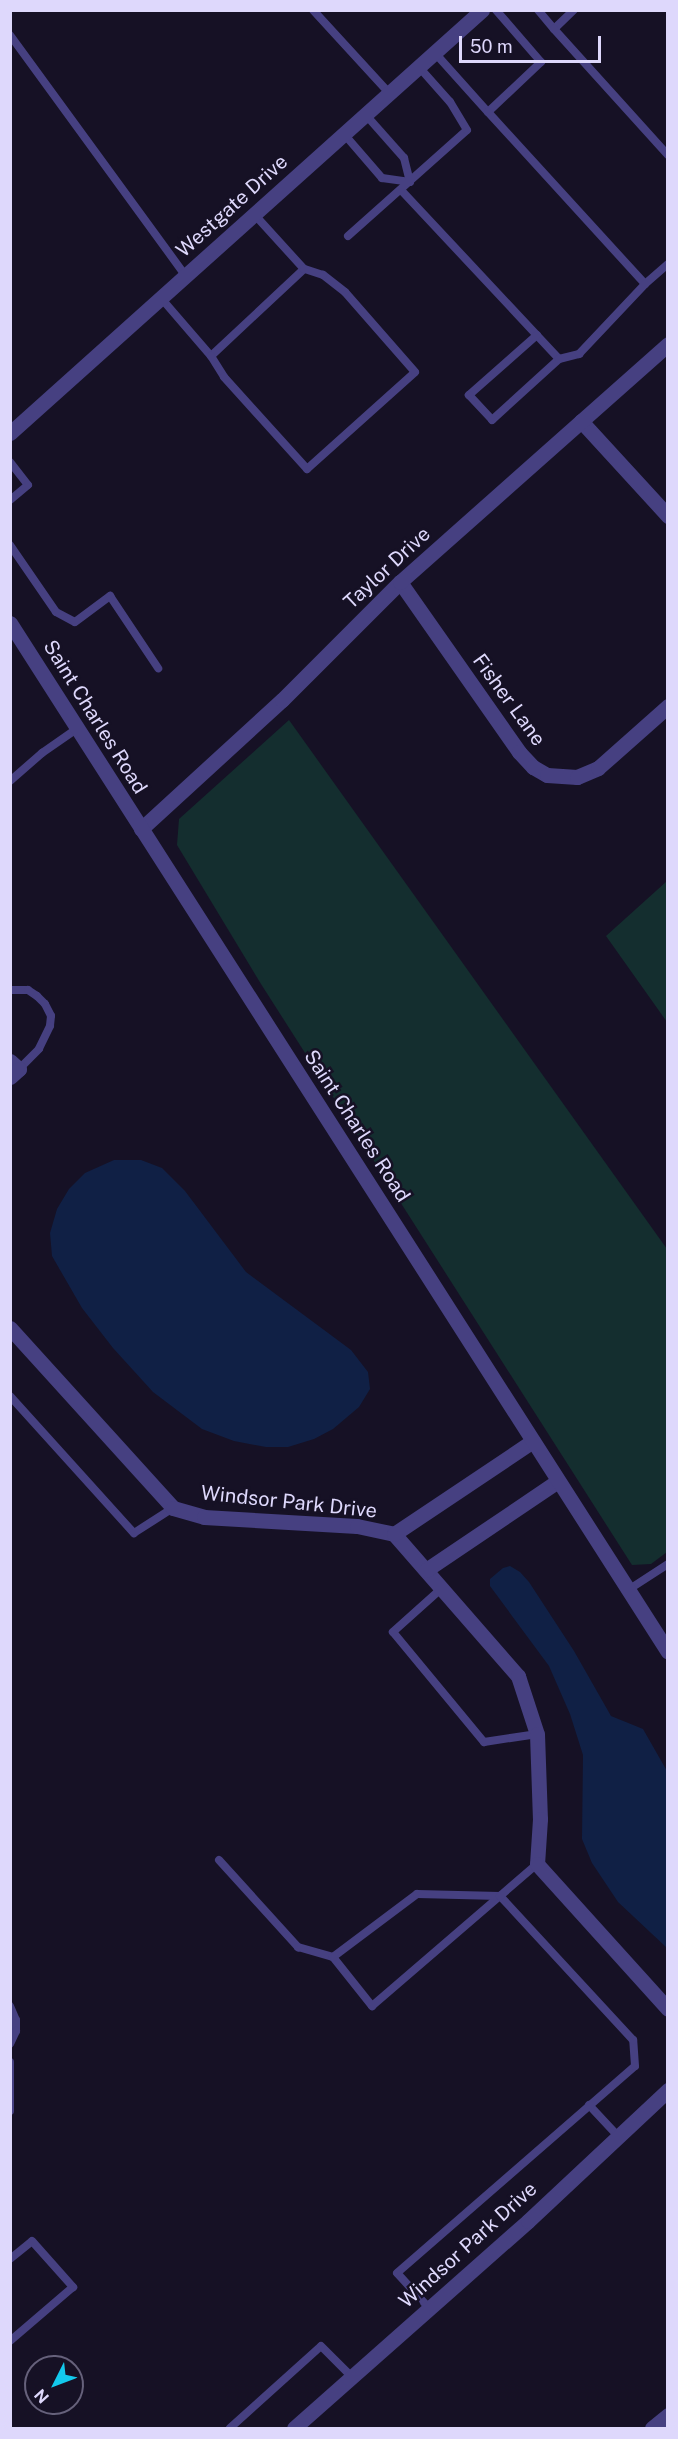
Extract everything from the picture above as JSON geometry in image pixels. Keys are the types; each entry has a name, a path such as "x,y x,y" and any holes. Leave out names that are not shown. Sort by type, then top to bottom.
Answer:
{"street":[{"name":"Westgate Drive","path":"10,433 482,10"},
{"name":"Taylor Drive","path":"141,829 282,700 400,582 668,344"},
{"path":"581,421 668,516"},
{"name":"Fisher Lane","path":"400,582 519,752 533,767 547,775 577,777 598,768 668,706"},
{"name":"Saint Charles Road","path":"10,623 668,1652"},
{"name":"Windsor Park Drive","path":"10,1328 173,1508 204,1516 357,1526 394,1534 518,1676 537,1734 540,1819 537,1864"},
{"path":"394,1534 533,1441"},
{"path":"426,1570 558,1481"},
{"path":"537,1864 668,2008"},
{"name":"Windsor Park Drive","path":"294,2428 668,2090"},
{"path":"652,2428 668,2415"}],"lane":[{"path":"313,10 389,93"},
{"path":"488,112 541,62 496,10"},
{"path":"538,10 668,155"},
{"path":"554,29 574,10"},
{"path":"10,35 186,276"},
{"path":"435,53 645,284"},
{"path":"348,236 467,130 450,102 419,67"},
{"path":"366,115 404,158 410,182"},
{"path":"344,134 382,178 410,182"},
{"path":"401,190 560,359"},
{"path":"161,298 211,356 224,377 307,469 415,372 345,292 323,275 304,269 254,214"},
{"path":"537,335 469,395 492,420 560,359 579,354 645,284 668,264"},
{"path":"211,356 304,269"},
{"path":"10,462 28,485 10,500"},
{"path":"10,545 56,612 75,622 110,596 158,669"},
{"path":"10,780 42,753 78,728"},
{"path":"10,990 28,990 45,1004 51,1016 51,1026 39,1049 13,1069"},
{"path":"10,1396 134,1533 173,1508"},
{"path":"628,1590 668,1564"},
{"path":"442,1588 393,1632 484,1742 537,1734"},
{"path":"219,1860 298,1947 333,1958 372,2006 537,1864"},
{"path":"333,1958 417,1894 500,1896 633,2040 635,2066 397,2273 429,2308"},
{"path":"10,2006 16,2020 16,2031 10,2044"},
{"path":"10,2062 10,2111"},
{"path":"589,2105 618,2136"},
{"path":"10,2259 32,2241 73,2287 10,2341"},
{"path":"230,2428 321,2346 352,2377"}],"green space":[{"path":"289,720 667,1249 667,1552 651,1564 632,1565 261,984 177,845 179,819"},
{"path":"667,881 667,1022 606,936"}],"water":[{"path":"114,1160 141,1160 162,1168 185,1191 246,1272 351,1350 368,1372 370,1389 359,1407 333,1429 314,1439 288,1447 266,1447 234,1441 202,1429 153,1392 113,1348 82,1308 52,1256 50,1233 57,1209 69,1189 85,1173"},
{"path":"510,1566 520,1572 529,1582 574,1651 611,1716 643,1729 667,1771 667,1948 618,1902 592,1863 582,1839 583,1755 570,1714 549,1666 490,1586 490,1579 503,1568"}]}
